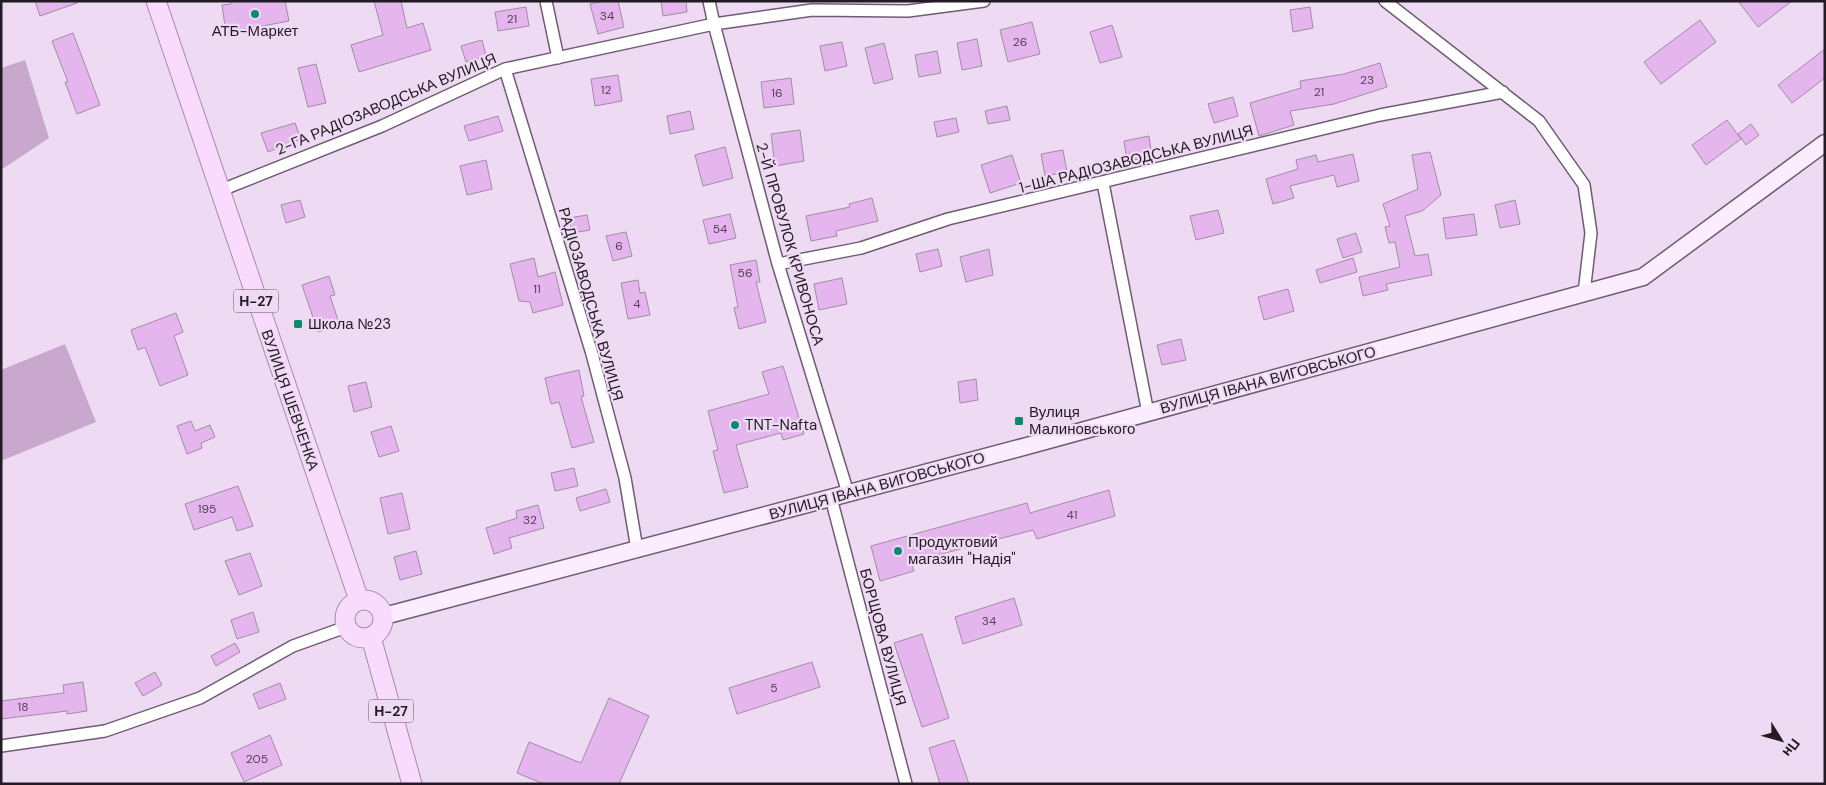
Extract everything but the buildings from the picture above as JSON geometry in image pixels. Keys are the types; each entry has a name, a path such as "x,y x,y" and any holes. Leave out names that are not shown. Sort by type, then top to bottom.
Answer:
{"main road":[{"name":"ВУЛИЦЯ ШЕВЧЕНКА","path":"156,1 359,600"},
{"path":"359,600 373,601 384,616 381,627 371,637 358,638 352,635 346,626 345,618 347,611 359,600"},
{"name":"Н-27","path":"371,637 412,784"}],"street":[{"path":"546,1 558,58"},
{"name":"2-Й ПРОВУЛОК КРИВОНОСА","path":"709,1 778,264 848,493"},
{"name":"2-ГА РАДІОЗАВОДСЬКА ВУЛИЦЯ","path":"219,191 382,126 504,69 714,24 812,10 908,11 984,1"},
{"path":"1385,1 1539,121 1584,185 1592,233 1584,294"},
{"name":"РАДІОЗАВОДСЬКА ВУЛИЦЯ","path":"504,69 594,364 625,478 637,549"},
{"name":"1-ША РАДІОЗАВОДСЬКА ВУЛИЦЯ","path":"778,264 861,248 948,219 1380,115 1504,92"},
{"name":"ВУЛИЦЯ ІВАНА ВИГОВСЬКОГО","path":"384,616 1148,413 1642,277 1825,143"},
{"path":"1103,183 1148,413"},
{"name":"БОРЩОВА ВУЛИЦЯ","path":"830,498 906,784"},
{"path":"1,746 105,730 200,698 293,646 346,626"}],"shaded area":[{"path":"25,60 49,138 1,170 1,68"},
{"path":"65,344 96,422 1,461 1,370"}],"place":[{"name":"АТБ-Маркет","path":"255,14"},
{"name":"Школа №23","path":"298,324"},
{"name":"Вулиця Малиновського","path":"1019,421"},
{"name":"TNT-Nafta","path":"735,425"},
{"name":"Продуктовий магазин \"Надія\"","path":"898,551"}]}
